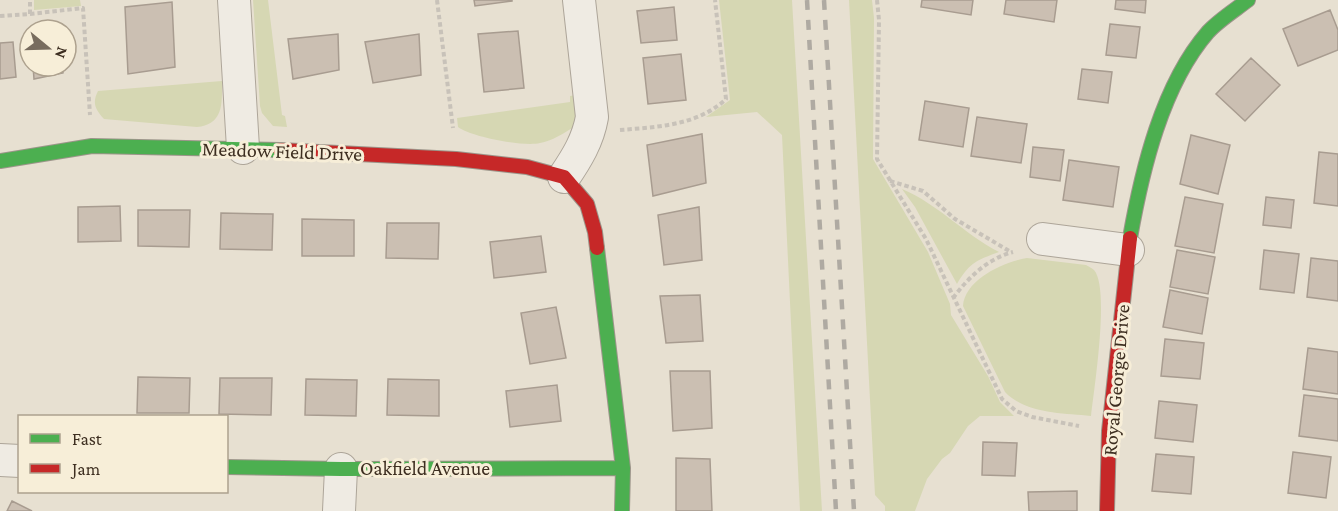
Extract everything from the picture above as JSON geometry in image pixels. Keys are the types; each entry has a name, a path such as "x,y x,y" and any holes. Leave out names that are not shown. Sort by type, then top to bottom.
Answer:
{"street":[{"path":"234,0 243,148"},
{"path":"579,0 592,117 589,133 564,177 587,204 595,232 623,468 622,511"},
{"name":"Royal George Drive","path":"1107,511 1109,431 1119,355 1128,250 1135,211 1154,141 1179,75 1196,48 1230,5"},
{"name":"Meadow Field Drive","path":"0,161 92,146 243,148 456,159 527,166 564,177"},
{"path":"1032,246 1128,250"},
{"path":"0,460 18,461"},
{"name":"Oakfield Avenue","path":"228,467 623,468"},
{"path":"339,511 341,469"}],"path":[{"path":"30,0 30,14"},
{"path":"83,0 92,146"},
{"path":"437,0 456,159"},
{"path":"589,133 669,126 705,113 726,99 715,0"},
{"path":"877,0 879,21 877,159 926,239 1002,399 1016,411 1032,417 1109,431"},
{"path":"0,16 83,8"},
{"path":"890,181 923,191 955,219 1011,252"},
{"path":"953,298 970,276 1011,252 1032,246"}],"green space":[{"path":"34,0 80,0 81,6 34,10"},
{"path":"253,0 268,0 282,115 285,116 287,127 273,126 262,113 260,106"},
{"path":"719,0 792,0 822,511 800,511 782,135 757,112 706,117 730,100"},
{"path":"849,0 872,0 874,18 873,159 928,252 950,304 951,315 988,376 1000,402 1014,416 980,416 968,426 950,453 942,459 927,479 915,511 885,511 885,506 875,495"},
{"path":"222,81 221,104 217,117 206,125 197,127 104,119 95,106 98,91"},
{"path":"576,95 578,107 574,127 544,142 522,144 498,140 458,127 457,118 570,102 570,96"},
{"path":"902,189 915,195 999,252 974,263 957,284 915,207"},
{"path":"1027,258 1086,265 1094,270 1099,280 1100,340 1091,416 1057,413 1023,405 1005,392 963,306 965,296 987,273 1008,263"}],"building":[{"path":"474,0 512,0 512,1 475,6"},
{"path":"922,0 973,0 971,15 921,7"},
{"path":"1006,0 1057,0 1054,22 1004,14"},
{"path":"1116,0 1146,0 1145,13 1115,9"},
{"path":"172,2 175,67 128,74 125,7"},
{"path":"674,7 677,40 641,43 637,11"},
{"path":"1330,10 1338,30 1338,50 1298,66 1283,29"},
{"path":"1110,24 1140,27 1136,58 1106,55"},
{"path":"518,31 524,88 484,92 478,34"},
{"path":"338,34 339,70 293,79 288,39"},
{"path":"419,34 421,75 373,83 365,42"},
{"path":"13,42 16,77 0,79 0,43"},
{"path":"681,54 686,100 648,104 643,58"},
{"path":"1251,58 1280,85 1245,121 1216,94"},
{"path":"1082,69 1112,72 1108,103 1078,99"},
{"path":"925,101 969,108 963,147 919,140"},
{"path":"977,117 1027,124 1021,163 971,156"},
{"path":"702,134 706,183 653,196 647,145"},
{"path":"1191,135 1230,145 1218,194 1180,184"},
{"path":"1033,147 1064,150 1060,181 1030,177"},
{"path":"1319,152 1338,154 1338,206 1314,203"},
{"path":"1069,160 1119,167 1113,207 1063,200"},
{"path":"1185,197 1223,204 1214,253 1175,246"},
{"path":"1266,197 1294,200 1291,228 1263,225"},
{"path":"120,206 121,241 78,242 78,207"},
{"path":"699,207 702,260 664,265 658,215"},
{"path":"138,210 190,210 189,247 138,246"},
{"path":"221,213 273,214 272,250 220,249"},
{"path":"302,219 354,220 354,256 302,256"},
{"path":"387,223 439,223 438,259 386,258"},
{"path":"541,236 546,272 494,278 490,242"},
{"path":"1177,250 1215,257 1208,294 1170,287"},
{"path":"1264,250 1299,254 1294,293 1260,289"},
{"path":"1311,258 1338,261 1338,301 1307,297"},
{"path":"1170,290 1208,298 1202,334 1163,327"},
{"path":"700,295 703,341 666,343 660,296"},
{"path":"556,307 566,358 530,364 521,313"},
{"path":"1165,339 1204,343 1200,379 1161,376"},
{"path":"1308,348 1338,352 1338,394 1303,389"},
{"path":"670,371 710,371 712,428 673,431"},
{"path":"138,377 190,378 189,413 137,413"},
{"path":"220,378 272,378 271,415 219,414"},
{"path":"306,379 357,380 356,416 305,415"},
{"path":"388,379 439,380 439,416 387,415"},
{"path":"557,385 561,421 510,427 506,391"},
{"path":"1304,395 1338,399 1338,441 1299,436"},
{"path":"1159,401 1197,405 1193,442 1155,438"},
{"path":"983,442 1017,443 1015,476 982,475"},
{"path":"1293,452 1331,457 1326,498 1288,493"},
{"path":"1156,454 1194,457 1191,494 1152,491"},
{"path":"676,458 710,459 712,511 676,511"},
{"path":"1077,491 1077,511 1029,511 1028,492"},
{"path":"12,501 32,511 7,511"}],"railway":[{"path":"807,0 836,511"},
{"path":"824,0 854,511"}],"traffic: fast":[{"path":"1130,238 1156,129 1178,77 1208,32 1248,0"},
{"path":"0,161 92,146 280,150"},
{"path":"597,248 623,468 622,511"},
{"path":"228,467 623,468"}],"traffic: jam":[{"path":"280,150 456,159 527,167 564,177 587,204 597,248"},
{"path":"1107,511 1109,431 1130,238"}]}
